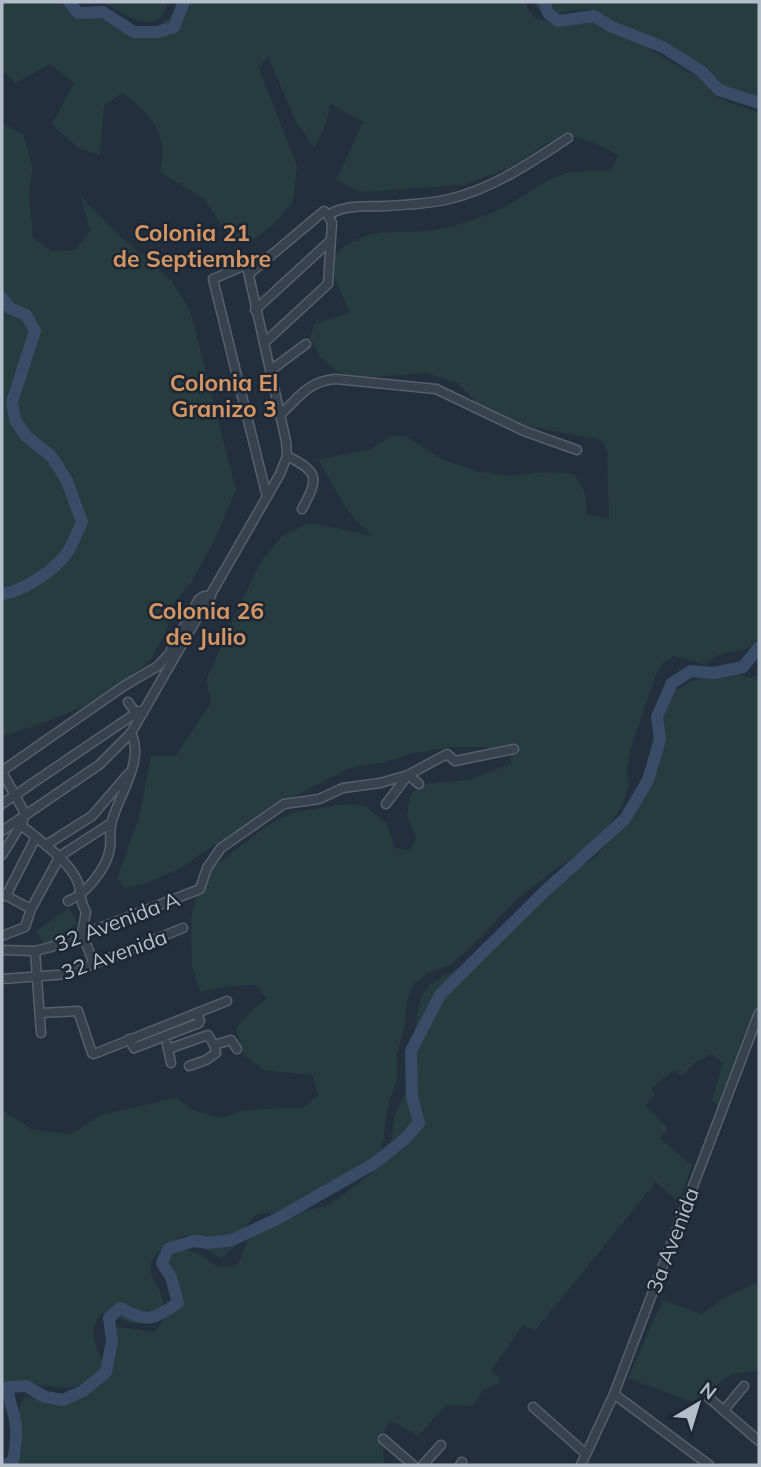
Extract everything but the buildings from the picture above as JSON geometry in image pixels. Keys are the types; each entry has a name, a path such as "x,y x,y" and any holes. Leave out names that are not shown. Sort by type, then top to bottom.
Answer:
{"street":[{"path":"328,215 354,206 421,203 447,200 470,193 527,165 568,138"},
{"path":"264,343 328,284 332,223 323,211 247,270 213,279 267,497"},
{"path":"255,310 331,241"},
{"path":"2,855 8,830 99,765 131,733 280,474 287,456 281,414 247,270"},
{"path":"271,370 306,344"},
{"path":"281,414 308,388 323,380 436,388 524,431 577,450"},
{"path":"287,456 307,467 311,473 313,485 302,509"},
{"path":"26,815 2,771 124,686 158,666 169,654 199,599 211,596"},
{"path":"128,702 136,713"},
{"path":"2,804 145,708"},
{"path":"68,901 79,896 97,875 110,852 111,823 131,771 136,747 131,733"},
{"name":"32 Avenida A","path":"2,950 35,951 51,947 200,889 207,868 221,848 284,804 319,799 343,788 380,783 408,775 447,754 460,764 514,749"},
{"path":"46,845 92,816 131,771"},
{"path":"386,804 408,775 419,784"},
{"path":"8,830 21,825 26,815"},
{"path":"2,936 25,928 31,909 60,856 111,823"},
{"path":"21,825 60,856 79,884 79,896 86,912 82,933 94,964"},
{"path":"31,909 15,900 3,898 36,837"},
{"name":"32 Avenida","path":"2,979 69,974 183,928"},
{"path":"15,932 20,949"},
{"path":"35,951 41,1033"},
{"path":"41,1013 78,1011 93,1054 227,1000"},
{"path":"130,1039 134,1048 165,1037 199,1023 196,1013"},
{"name":"3a Avenida","path":"580,1465 614,1394 759,1013"},
{"path":"168,1049 206,1035 210,1036 216,1053 189,1066"},
{"path":"165,1037 172,1063"},
{"path":"214,1045 231,1040 237,1049"},
{"path":"724,1410 744,1386"},
{"path":"614,1394 709,1465"},
{"path":"708,1397 757,1435"},
{"path":"533,1407 586,1454"},
{"path":"383,1439 413,1465"},
{"path":"423,1465 441,1445"}],"green space":[{"path":"2,2 56,2 69,8 100,13 120,29 137,34 147,32 168,19 174,10 175,2 525,2 538,19 555,20 574,16 594,18 698,77 720,98 759,113 759,638 745,650 722,654 705,664 674,656 662,664 630,750 627,768 629,784 622,806 603,834 588,848 518,898 450,965 428,973 414,984 407,1001 405,1025 397,1054 397,1079 388,1106 382,1148 367,1168 316,1201 283,1214 262,1213 254,1216 235,1246 222,1258 186,1235 166,1246 154,1256 151,1268 163,1301 162,1308 153,1320 141,1324 133,1324 102,1313 95,1325 94,1337 103,1363 94,1377 83,1385 70,1387 15,1387 3,1393 2,1400 2,1110 33,1130 71,1134 101,1115 176,1098 193,1110 220,1118 245,1110 304,1107 319,1095 312,1075 263,1070 243,1054 236,1028 267,998 255,985 200,992 192,966 191,920 195,897 206,872 267,826 290,814 347,804 365,806 386,823 395,848 410,851 416,838 407,815 411,793 426,784 468,780 511,764 511,756 484,747 455,747 413,753 386,762 352,767 306,790 177,870 144,884 125,888 117,878 139,818 151,756 175,756 211,702 206,680 259,564 283,535 309,523 373,536 356,521 342,502 318,459 369,450 391,436 406,436 443,460 480,472 510,476 546,472 574,474 585,493 587,515 609,519 607,451 601,440 523,425 482,409 458,383 425,373 373,377 339,373 320,357 310,338 314,324 350,313 328,262 356,240 369,235 450,227 495,211 563,174 611,171 618,155 595,143 571,136 546,144 513,166 465,185 360,192 336,180 363,122 331,104 325,126 314,148 296,122 268,56 259,69 297,166 293,202 273,225 251,241 229,236 204,199 160,172 162,147 156,126 142,109 123,93 104,105 100,155 78,148 52,124 74,83 50,64 16,83 2,69"},
{"path":"102,2 168,2 157,20 148,22 129,17"},
{"path":"533,2 759,2 759,106 728,95 719,84 687,61 595,11 587,9 544,12 537,9"},
{"path":"2,123 24,135 32,168 29,198 33,238 51,251 75,250 90,230 80,195 111,228 171,280 190,310 236,490 216,537 192,581 175,602 165,633 151,659 112,694 59,717 2,737"},
{"path":"725,669 751,678 759,674 759,1009 725,1100 718,1106 712,1100 723,1063 712,1054 694,1063 682,1076 674,1070 651,1089 655,1094 645,1105 668,1129 660,1139 692,1165 679,1203 656,1182 535,1331 523,1325 491,1371 500,1378 499,1383 483,1390 473,1406 446,1405 418,1436 398,1424 389,1422 383,1441 384,1462 387,1465 16,1465 22,1449 19,1408 27,1396 63,1396 85,1391 94,1385 107,1365 111,1326 154,1332 158,1328 165,1317 170,1299 163,1260 175,1249 197,1253 220,1267 238,1264 254,1225 261,1221 270,1222 326,1207 382,1165 390,1150 395,1115 411,1079 410,1067 418,1009 428,986 473,959 518,923 552,886 572,870 596,857 637,807 646,786 647,762 659,714 672,700 675,691 690,682"},
{"path":"68,908 78,923 46,946 36,931"},
{"path":"759,1281 759,1371 731,1374 692,1402 628,1378 663,1300 702,1314 722,1299"}],"waterway":[{"path":"69,2 78,13 103,12 134,32 158,32 174,27 184,2"},
{"path":"544,2 548,13 558,21 594,16 612,27 663,47 701,71 719,90 759,103"},
{"path":"2,298 10,308 26,315 35,331 12,402 15,420 26,436 52,457 67,481 82,522 67,553 55,566 28,585 2,594"},
{"path":"5,1465 13,1461 16,1438 8,1387 26,1386 45,1397 63,1400 83,1391 106,1372 112,1341 109,1318 120,1308 137,1316 150,1318 178,1303 171,1277 162,1263 168,1249 194,1241 208,1243 232,1240 277,1219 375,1163 406,1138 419,1123 412,1097 411,1051 440,995 544,892 625,819 648,780 660,740 657,717 672,683 691,671 714,673 743,667 759,647"}],"district":[{"name":"Colonia 21 de Septiembre","path":"192,245"},
{"name":"Colonia El Granizo 3","path":"224,395"},
{"name":"Colonia 26 de Julio","path":"206,623"}]}
